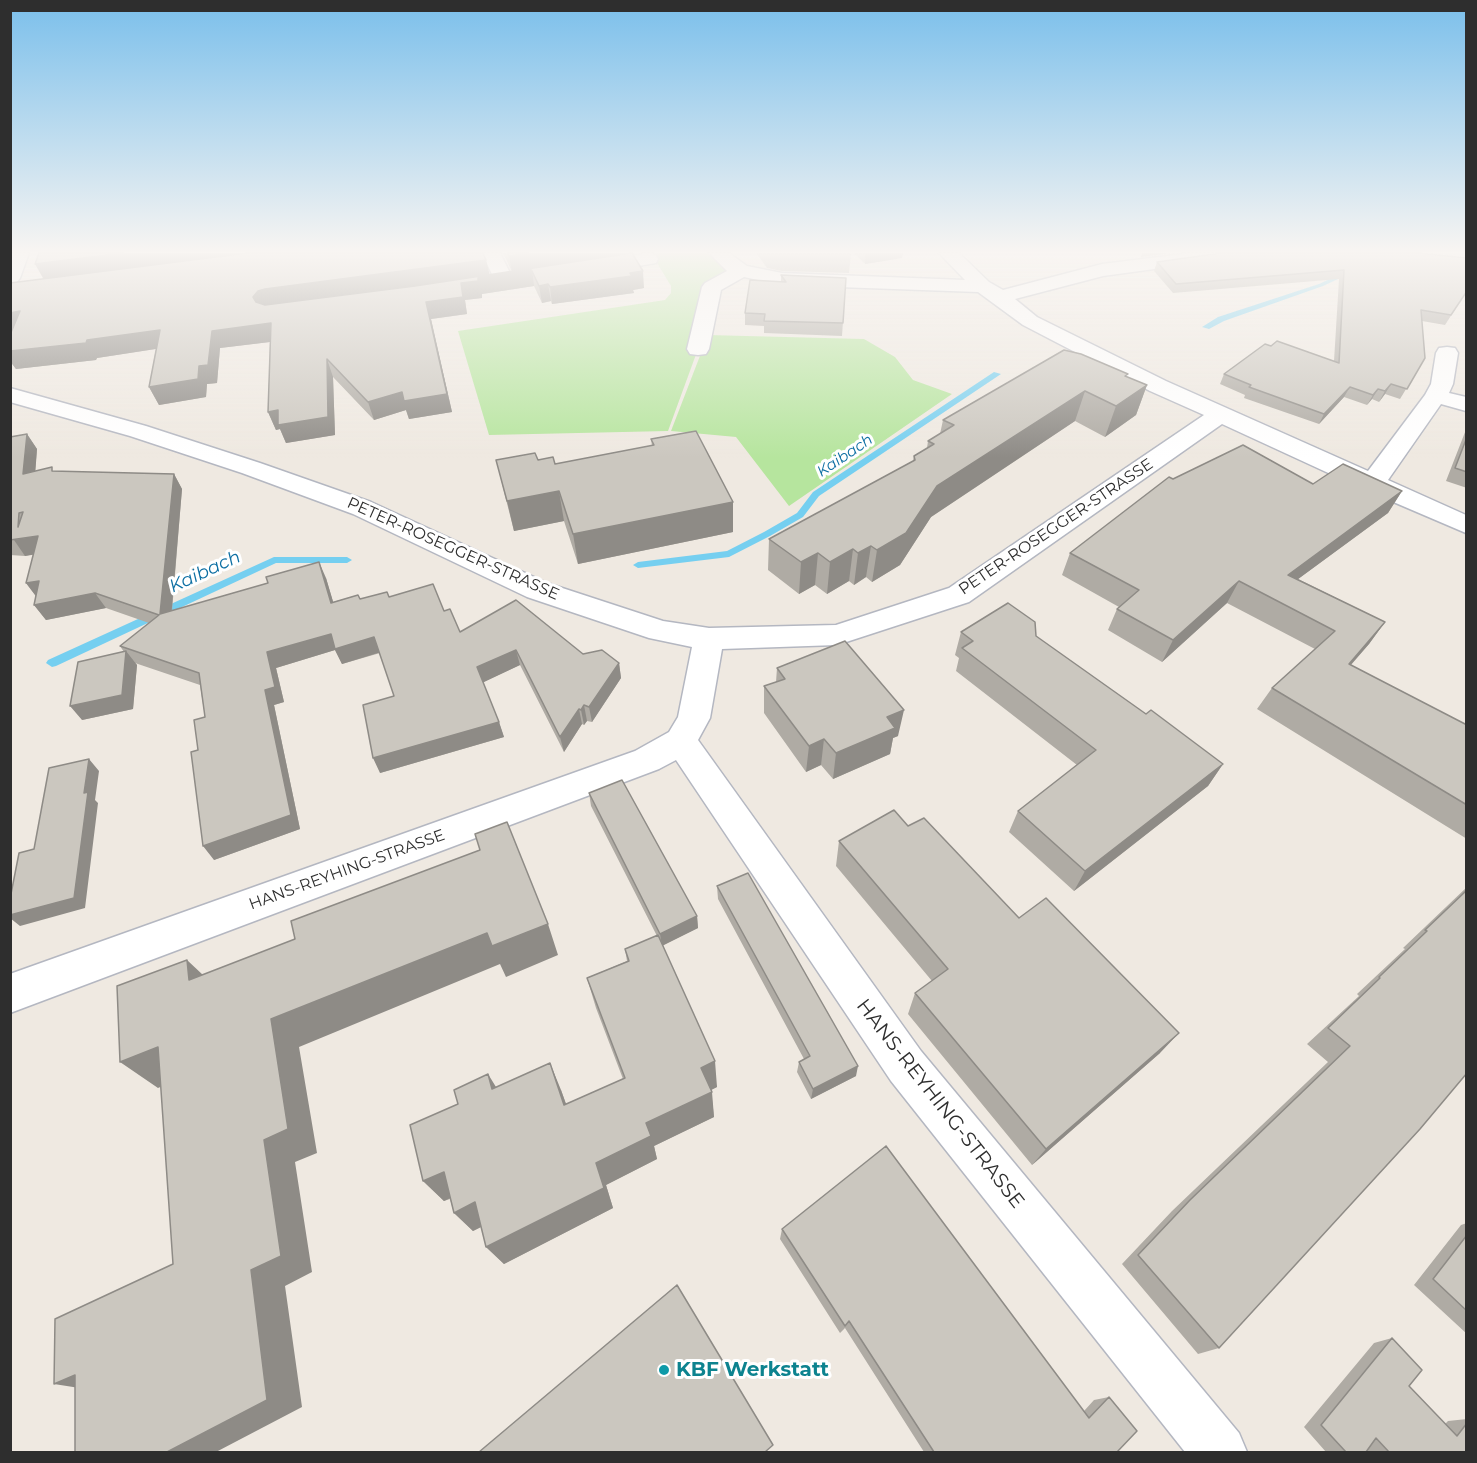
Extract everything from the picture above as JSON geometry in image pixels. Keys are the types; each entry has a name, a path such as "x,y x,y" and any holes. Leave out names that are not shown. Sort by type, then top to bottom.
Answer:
{"street":[{"path":"698,349 704,321"},
{"path":"1031,321 1110,363 1372,484 1467,525"},
{"path":"1372,484 1436,396 1442,384 1446,353"},
{"name":"PETER-ROSEGGER-STRASSE","path":"10,395 138,431 251,468 362,508 537,590 660,631 709,639 837,635 959,594 1221,414"},
{"path":"1436,396 1467,404"},
{"path":"681,741 694,718 709,639"},
{"name":"HANS-REYHING-STRASSE","path":"10,994 647,760 681,741 906,1066 1220,1452"}],"green space":[{"path":"523,321 706,321 698,349 668,431 489,435 458,331"},
{"path":"708,335 864,339 895,357 913,380 952,394 789,506 736,437 671,431"}],"building":[{"path":"16,321 430,321 447,394 404,401 402,392 368,402 327,359 328,417 278,425 278,410 268,412 271,323 212,331 208,365 199,366 198,379 149,387 160,330 87,340 86,343 10,351 10,335"},
{"path":"775,321 843,321 843,323"},
{"path":"1341,321 1422,321 1425,358 1407,389 1391,384 1385,391 1378,389 1373,395 1350,387 1324,414 1249,387 1251,385 1224,374 1265,344 1271,346 1277,341 1339,363"},
{"path":"1064,350 1081,354 1128,374 1125,376 1147,385 1116,406 1085,391 937,486 906,533 877,550 871,546 858,553 853,549 830,562 818,553 801,562 769,539 915,460 914,456 934,444 928,441 954,425 943,420"},
{"path":"696,431 733,502 573,534 559,491 507,501 496,460 535,453 538,460 553,457 555,464 654,445 651,439"},
{"path":"27,434 23,474 52,467 52,471 174,474 160,614 268,583 266,577 319,562 331,603 358,595 360,599 387,592 389,597 433,584 444,611 450,609 460,632 516,600 583,654 602,650 619,663 589,707 584,705 581,710 579,709 560,737 516,650 477,667 499,722 373,758 363,705 394,696 374,637 335,649 331,634 267,652 275,687 265,690 291,815 203,846 191,752 198,750 194,720 205,717 199,673 120,646 159,615 95,593 34,605 39,581 26,583 38,536 10,540 10,437","holes":["23,512 18,527 19,513"]},
{"path":"1467,437 1467,472 1455,468"},
{"path":"1243,445 1313,484 1343,464 1402,491 1288,575 1385,622 1349,664 1467,725 1467,805 1272,688 1335,631 1239,581 1173,640 1117,609 1139,590 1070,553 1169,477 1173,479"},
{"path":"1008,603 1035,622 1036,636 1146,714 1151,710 1223,764 1085,871 1018,811 1096,750 962,648 973,641 961,632"},
{"path":"845,641 904,710 887,717 895,728 836,753 824,739 809,746 764,686 785,679 777,668"},
{"path":"126,651 122,695 70,706 78,662"},
{"path":"89,759 84,793 88,792 74,898 10,915 10,899 19,853 34,849 49,768"},
{"path":"622,780 697,916 660,934 589,793"},
{"path":"894,810 908,826 924,818 1019,918 1046,898 1179,1033 1046,1149 915,993 948,969 839,841"},
{"path":"507,822 548,924 492,946 487,933 271,1019 288,1129 264,1140 281,1256 251,1270 267,1400 167,1452 75,1452 75,1375 54,1384 55,1319 173,1264 158,1047 120,1062 117,986 187,960 189,980 295,939 291,921 480,850 475,834"},
{"path":"748,873 858,1066 813,1089 799,1062 810,1056 717,886"},
{"path":"1467,890 1467,1073 1420,1129 1219,1348 1138,1255 1190,1200 1350,1046 1328,1028"},
{"path":"658,935 715,1061 701,1068 712,1092 646,1123 651,1136 596,1163 604,1188 486,1247 475,1202 454,1213 444,1172 423,1181 410,1125 458,1104 454,1090 488,1074 492,1089 550,1063 564,1105 625,1078 587,978 629,961 625,949"},
{"path":"886,1146 1089,1418 1109,1397 1137,1431 1117,1452 934,1452 849,1321 845,1326 782,1229"},
{"path":"1467,1235 1467,1311 1433,1279"},
{"name":"KBF Werkstatt","path":"677,1285 773,1445 765,1452 479,1452"},
{"path":"1392,1338 1422,1370 1409,1386 1457,1436 1467,1423 1467,1452 1389,1452 1376,1438 1366,1452 1346,1452 1321,1425"}],"waterway":[{"name":"Kaibach","path":"1206,327 1217,321"},
{"name":"Kaibach","path":"638,565 729,554 767,534 800,515 816,494 997,374"},
{"name":"Kaibach","path":"52,663 274,560 347,560"}],"place":[{"name":"KBF Werkstatt","path":"664,1370"}]}
